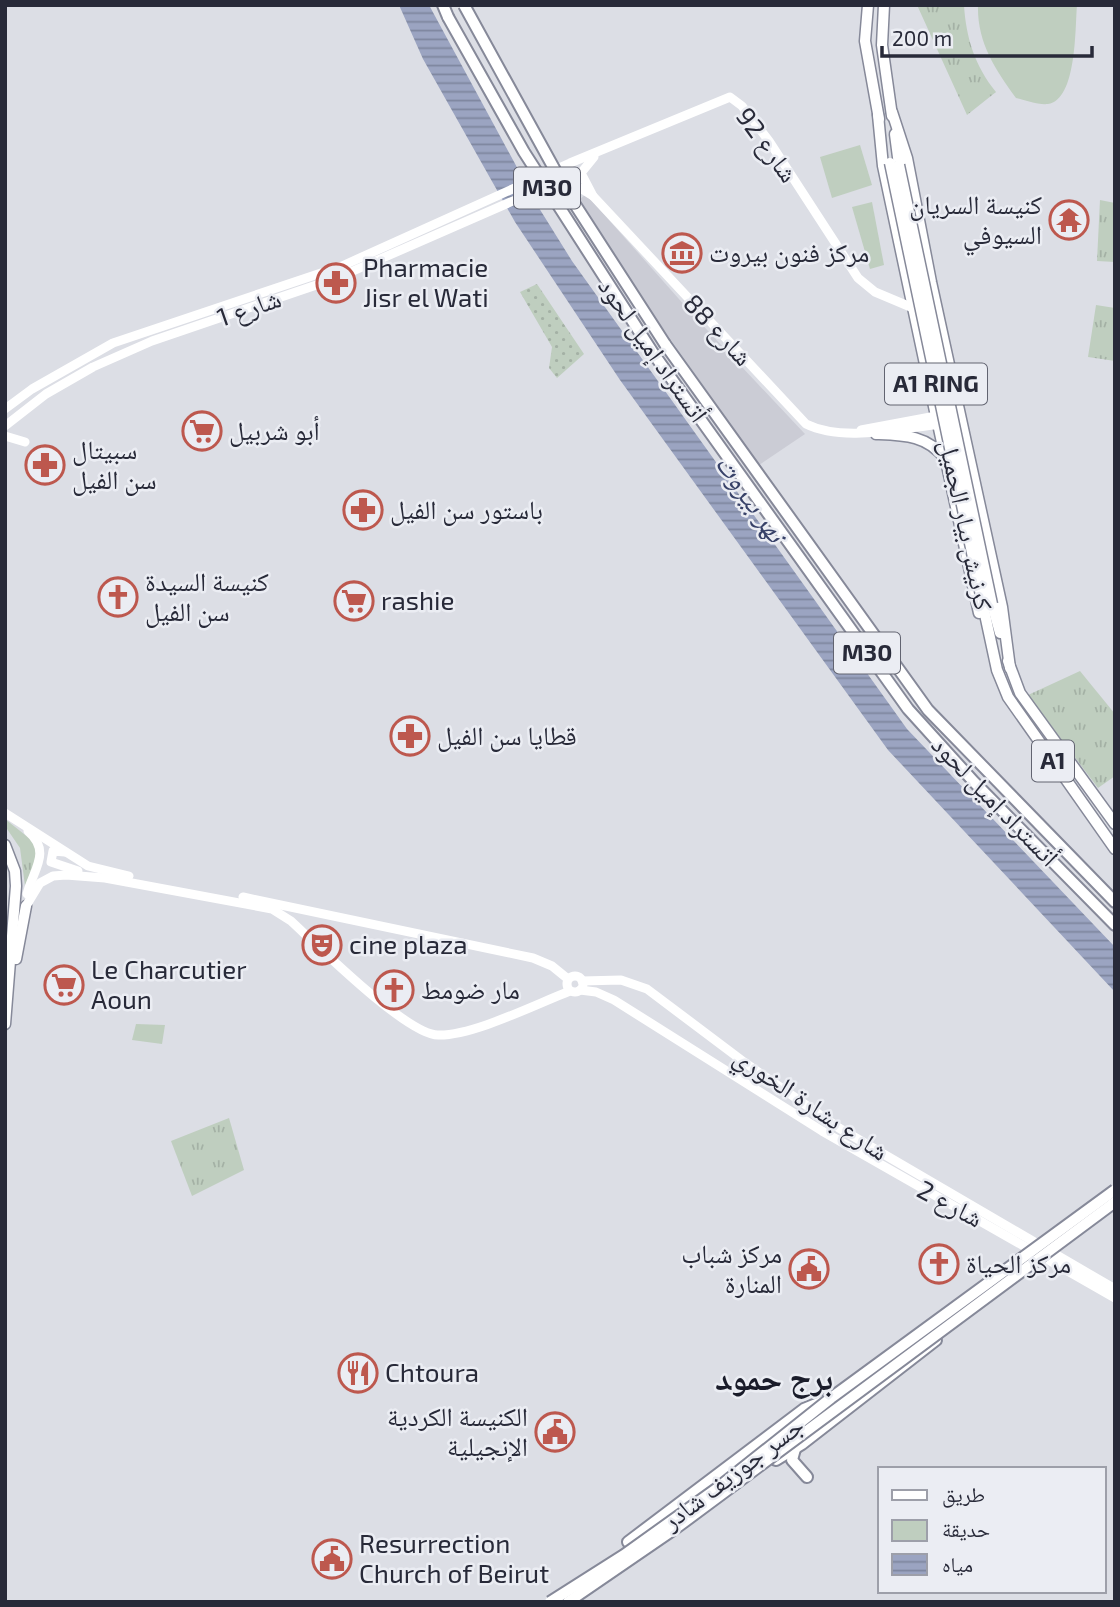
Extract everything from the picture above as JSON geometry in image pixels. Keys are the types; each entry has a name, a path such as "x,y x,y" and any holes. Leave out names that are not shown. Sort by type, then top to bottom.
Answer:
{"highway":[{"name":"أتستراد إميل لحود","path":"443,5 524,152 653,353 908,709 964,772 1115,925"},
{"name":"أتستراد إميل لحود","path":"464,5 567,192 665,344 928,710 1115,902"},
{"name":"كرنيش بيار الجميل","path":"868,5 864,41 878,115 895,164 987,604 997,670 1008,697 1115,849"},
{"name":"كرنيش بيار الجميل","path":"884,5 881,45 892,112 895,164"},
{"path":"892,112 907,158 931,282 941,318 1002,607 1010,668"},
{"path":"878,115 883,166 937,420 979,613 997,670"},
{"path":"910,291 920,293 931,282"},
{"path":"913,308 941,318"},
{"path":"937,420 950,410 954,387"},
{"path":"876,434 908,435 926,441 935,447 948,463"},
{"name":"كرنيش بيار الجميل","path":"987,604 1020,693 1115,824"},
{"path":"5,845 13,866 16,886 5,1024"},
{"path":"5,857 13,866"},
{"path":"9,982 26,906"},
{"name":"جسر جوزيف شادر","path":"550,1602 624,1555 719,1487 831,1398 1115,1190"},
{"name":"جسر جوزيف شادر","path":"568,1602 676,1528 1115,1202"},
{"path":"776,1460 799,1447 925,1350 954,1320"},
{"path":"628,1542 804,1409 831,1398"},
{"path":"799,1447 792,1460 807,1477"}],"main road":[{"name":"شارع 92","path":"536,186 604,150 730,97 742,106 769,141 858,278 888,299 913,308"},
{"path":"593,196 581,177 582,168 604,150"},
{"path":"500,202 536,186 572,183 593,196"},
{"name":"شارع 88","path":"593,196 806,424 827,430 876,434 937,420"},
{"name":"شارع 1","path":"5,409 72,365 128,337 342,266 500,202"},
{"name":"شارع 1","path":"7,424 46,394 105,362 152,341 360,269 500,202"},
{"path":"888,299 902,298 910,291"},
{"path":"7,424 10,413 16,406 72,365"},
{"name":"شارع 88","path":"859,431 937,420 961,422"},
{"path":"5,436 25,442"},
{"path":"9,815 93,868 533,958 552,966 568,979"},
{"path":"9,815 33,835 41,854 29,888 26,906"},
{"path":"69,854 56,850 50,859 57,866 96,877 277,907 407,1023 433,1035 477,1027 578,988"},
{"path":"26,906 33,890 53,876 96,877"},
{"path":"568,979 576,976 578,988"},
{"path":"568,979 566,986 578,988"},
{"name":"شارع بشارة الخوري","path":"578,988 621,980 637,984 839,1128 1035,1245"},
{"name":"شارع 2","path":"578,988 614,1000 896,1175 1035,1245"},
{"path":"721,1067 729,1059 729,1050"},
{"path":"734,1076 735,1069 744,1062"},
{"path":"1035,1245 1115,1289"},
{"path":"1035,1245 1115,1298"}],"shaded area":[{"path":"586,194 694,316 805,434 759,465 640,296 580,199"}],"green space":[{"path":"917,5 964,5 973,51 982,72 996,92 967,115"},
{"path":"978,5 1077,5 1073,62 1064,90 1057,100 1044,104 1016,98 994,66 984,43"},
{"path":"860,145 872,185 832,198 820,157"},
{"path":"1100,200 1115,203 1115,262 1097,261"},
{"path":"872,202 884,265 870,269 852,207"},
{"path":"537,284 584,354 557,378 549,368 552,347 520,292"},
{"path":"1096,305 1115,308 1115,361 1088,357"},
{"path":"1080,671 1115,714 1115,776 1098,788 1028,695"},
{"path":"5,819 34,842 38,855 25,886 20,848 5,826"},
{"path":"136,1024 165,1025 162,1044 132,1040"},
{"path":"229,1118 244,1170 192,1196 171,1141"}],"water":[{"path":"399,5 429,5 539,208 572,261 907,729 1115,947 1115,992 888,750 620,380 515,222 423,59"}],"place":[{"name":"كنيسة السريان السيوفي","path":"1069,220"},
{"name":"مركز فنون بيروت","path":"682,253"},
{"name":"Pharmacie Jisr el Wati","path":"336,283"},
{"name":"أبو شربيل","path":"202,431"},
{"name":"سبيتال سن الفيل","path":"45,465"},
{"name":"باستور سن الفيل","path":"363,510"},
{"name":"كنيسة السيدة سن الفيل","path":"118,597"},
{"name":"rashie","path":"354,601"},
{"name":"قطايا سن الفيل","path":"410,736"},
{"name":"cine plaza","path":"322,945"},
{"name":"Le Charcutier Aoun","path":"64,985"},
{"name":"مار ضومط","path":"394,990"},
{"name":"مركز الحياة","path":"939,1264"},
{"name":"مركز شباب المنارة","path":"809,1269"},
{"name":"Chtoura","path":"358,1373"},
{"name":"الكنيسة الكردية الإنجيلية","path":"555,1432"},
{"name":"Resurrection Church of Beirut","path":"332,1559"}],"district":[{"name":"برج حموﺪ","path":"774,1378"}],"water label":[{"name":"نهر بيروت","path":"751,498"}]}
